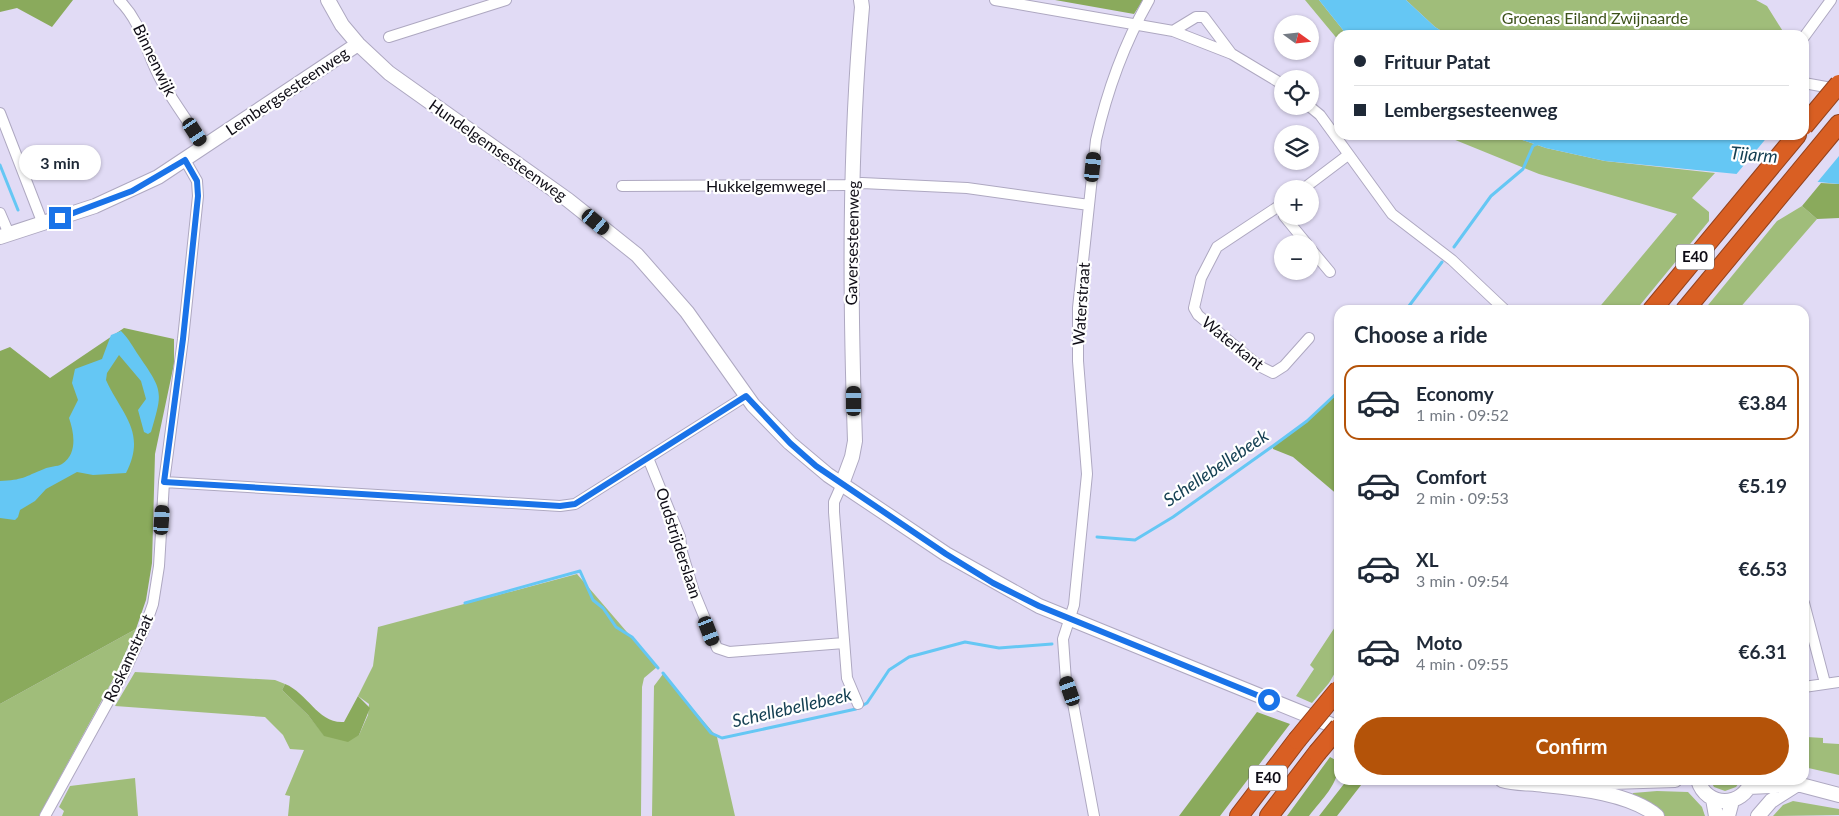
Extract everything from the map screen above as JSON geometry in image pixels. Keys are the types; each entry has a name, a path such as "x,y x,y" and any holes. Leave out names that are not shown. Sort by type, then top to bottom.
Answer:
{"highway":[{"path":"1809,120 1839,84"},
{"name":"E40","path":"1689,305 1839,124"},
{"name":"E40","path":"1656,305 1792,140"},
{"name":"E40","path":"1239,816 1334,694"},
{"name":"E40","path":"1269,816 1334,734"}],"main road":[{"name":"Hundelgemsesteenweg","path":"328,0 342,25 358,44 388,73 568,200 637,255 687,312 746,396 790,443 842,484 946,554 993,583 1039,606 1334,726"},
{"name":"Gaversesteenweg","path":"842,484 852,457 854,441 851,328 852,184 861,0"},
{"name":"Lembergsesteenweg","path":"4,236 43,224 132,191 205,147 358,44"},
{"path":"1544,785 1570,788 1642,805 1658,816"},
{"path":"1700,785 1704,793 1713,799 1732,801 1743,795 1749,785"},
{"path":"1758,816 1771,801 1796,785 1839,795"},
{"path":"1713,799 1716,816"},
{"path":"1728,816 1732,801"}],"street":[{"name":"Binnenwijk","path":"119,0 130,10 143,34 162,82 205,147"},
{"path":"389,37 506,0"},
{"path":"995,0 1173,32 1232,54 1274,79"},
{"name":"Waterstraat","path":"1094,816 1072,698 1066,681 1062,652 1065,628 1075,600 1087,474 1080,387 1078,308 1096,140 1102,113 1135,25 1150,0"},
{"path":"1808,30 1831,0"},
{"path":"1173,32 1180,25 1196,17 1204,17 1211,23 1232,54"},
{"path":"1809,84 1839,89"},
{"path":"0,113 43,224"},
{"path":"1319,114 1334,135"},
{"path":"1338,140 1392,214 1452,260 1500,305"},
{"path":"1315,180 1348,155"},
{"name":"Roskamstraat","path":"46,816 124,673 145,627 153,604 159,566 164,482 183,339 198,196 197,181 185,160"},
{"name":"Hukkelgemwegel","path":"622,186 852,184 967,188 1089,205"},
{"name":"Waterkant","path":"1274,212 1264,214 1218,247 1201,278 1194,308 1198,315 1259,366 1272,373 1278,372 1309,338"},
{"path":"0,213 4,236"},
{"path":"1319,259 1330,272"},
{"path":"164,482 560,506 575,504 746,396"},
{"name":"Oudstrijderslaan","path":"648,458 680,537 682,552 694,592 717,648 729,652 844,643"},
{"path":"842,484 834,502 834,512 847,678 858,704"},
{"path":"1809,616 1834,684 1809,686"}],"green space":[{"path":"0,0 73,0 52,27 17,8 0,12"},
{"path":"1055,0 1143,0 1134,14"},
{"path":"1305,0 1319,0 1343,30 1334,30 1334,35"},
{"name":"Groenas Eiland Zwijnaarde","path":"1406,0 1756,0 1767,6 1782,30 1440,30"},
{"path":"1455,140 1523,140 1546,148 1605,161 1715,173 1692,198 1709,212 1709,221 1640,305 1601,305 1677,214 1539,174"},
{"path":"1821,183 1839,184 1839,218 1817,219 1802,206"},
{"path":"1802,206 1817,219 1742,305 1708,305 1777,221"},
{"path":"124,328 174,339 174,364 155,454 152,563 146,600 136,629 0,704 0,351 10,347 50,378"},
{"path":"1334,396 1334,492 1293,457 1273,449 1273,446 1308,421"},
{"path":"577,574 657,667 644,678 642,687 641,816 288,816 290,796 285,795 304,750 290,749 283,735 265,717 115,706 135,672 275,680 285,684 282,690 308,715 324,735 336,738 359,735 368,715 369,704 358,696 373,666 378,627"},
{"path":"136,629 116,674 39,816 0,816 0,704"},
{"path":"1334,629 1334,674 1312,703 1296,696 1314,669 1310,665"},
{"path":"663,674 717,737 735,816 652,816 654,686"},
{"path":"285,684 293,688 320,713 335,721 344,722 358,696 370,708 359,735 348,742 324,736 308,715 282,690"},
{"path":"1257,712 1290,724 1220,816 1179,816"},
{"path":"1809,737 1823,738 1823,743 1839,744 1839,775 1809,768"},
{"path":"1330,757 1334,759 1333,784 1309,816 1287,816"},
{"path":"135,778 138,816 62,816 64,811 59,807 70,786"},
{"path":"1343,785 1361,785 1337,816 1319,816"},
{"path":"1713,785 1737,785 1725,791"},
{"path":"1657,791 1688,792 1702,807 1705,816 1662,816 1631,798 1633,793"},
{"path":"1793,801 1839,809 1839,815 1773,816 1783,805"}],"water":[{"path":"1319,0 1406,0 1440,30 1343,30"},
{"name":"Tijarm","path":"1839,124 1839,184 1605,161 1546,148 1523,140 1809,140 1809,133"},
{"path":"121,331 153,377 157,385 159,399 151,432 148,434 144,432 138,410 146,399 141,381 119,355 107,373 106,380 130,424 133,435 132,459 126,473 93,475 77,472 46,489 35,501 20,510 15,520 0,518 0,481 19,479 46,468 60,465 71,455 73,436 69,418 78,400 72,383 75,369 102,359 111,335"}],"pier":[{"path":"1809,121 1839,121 1839,156 1815,185 1734,177 1765,140 1809,140"}],"waterway":[{"name":"Schellebellebeek","path":"1454,247 1491,196 1523,169 1533,146 1539,143"},
{"path":"0,165 18,210"},
{"name":"Schellebellebeek","path":"1410,305 1442,262"},
{"name":"Schellebellebeek","path":"1097,537 1135,540 1173,517 1273,446 1307,421 1334,396"},
{"name":"Schellebellebeek","path":"465,603 580,571 593,600 603,608 616,627 632,637 658,668"},
{"name":"Schellebellebeek","path":"663,673 711,733 722,738 856,709 867,703 889,670 909,657 965,642 999,648 1052,644"}],"route":[{"path":"60,218 132,191 185,160 197,181 198,196 183,339 164,482 560,506 575,504 746,396 790,443 816,466 946,554 993,583 1039,606 1269,700"}]}
